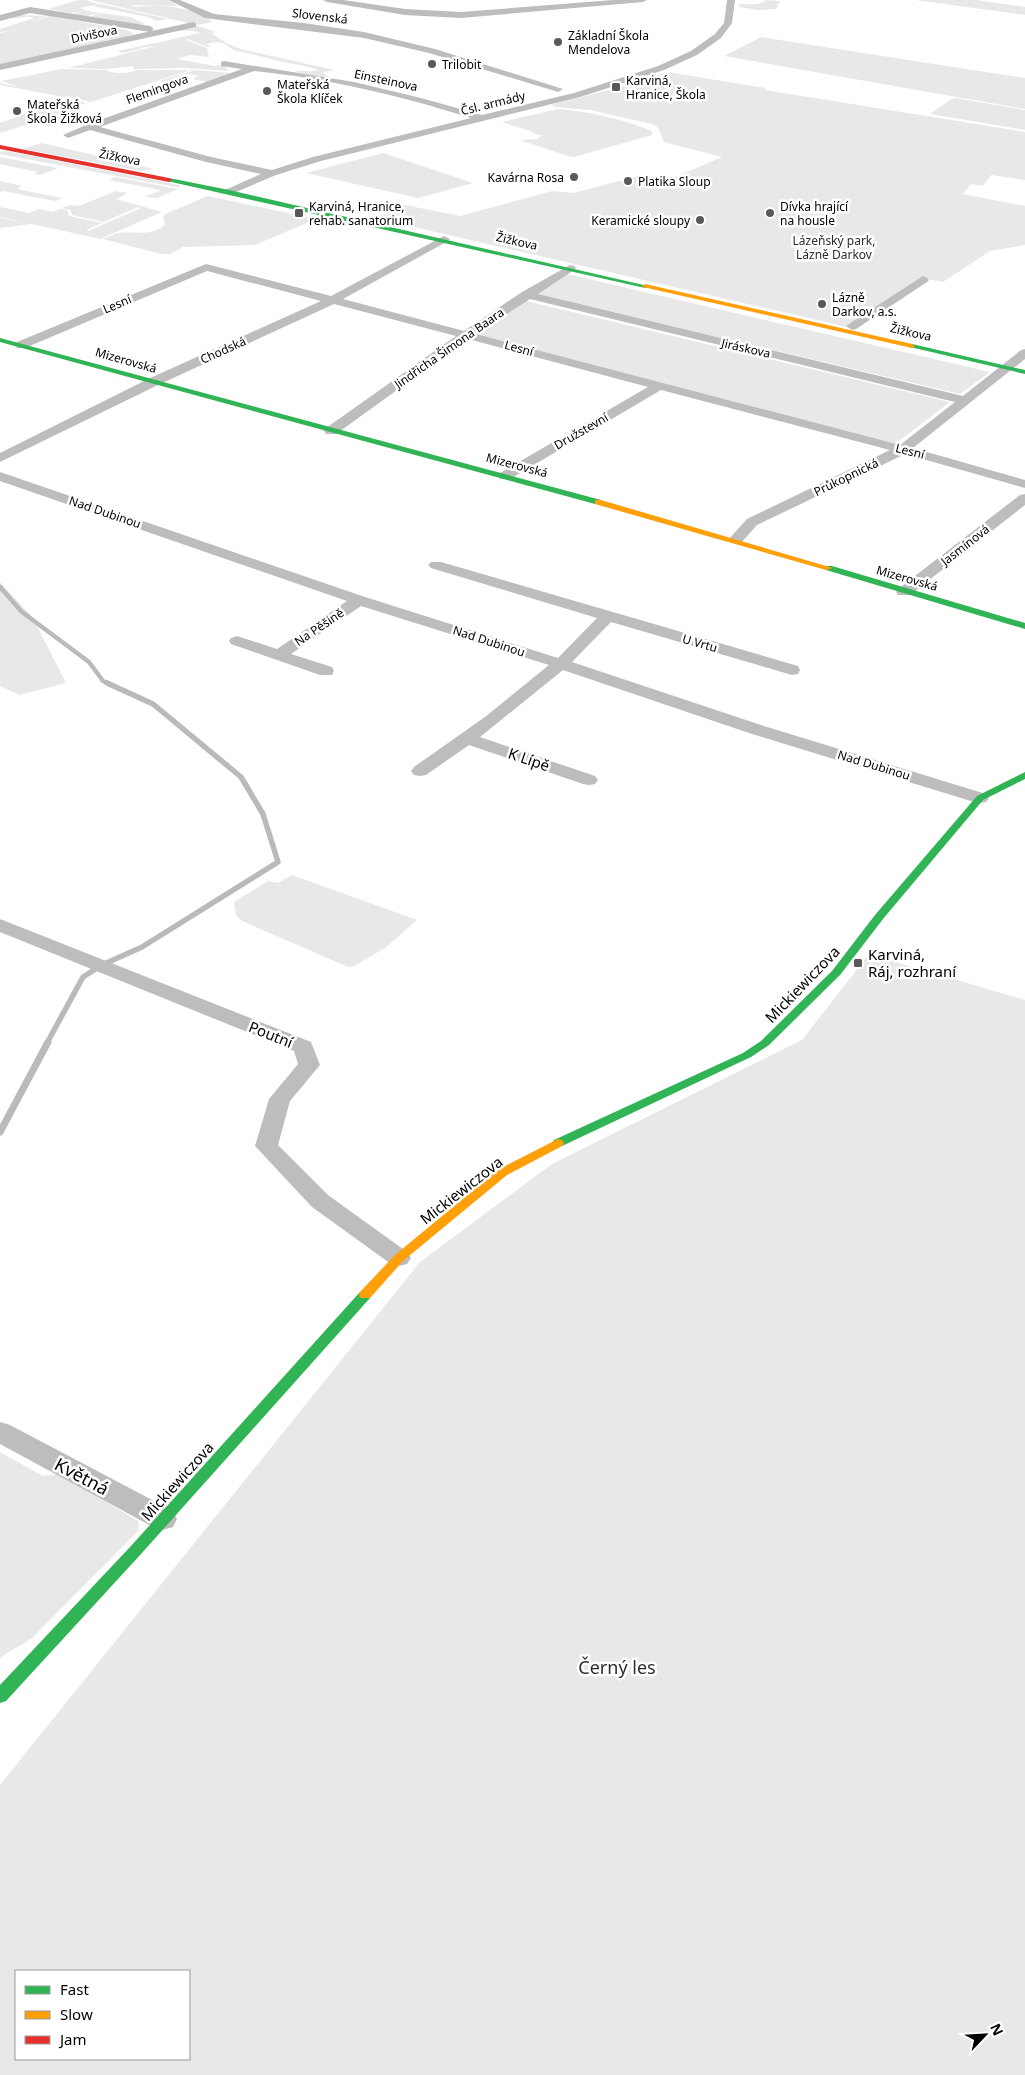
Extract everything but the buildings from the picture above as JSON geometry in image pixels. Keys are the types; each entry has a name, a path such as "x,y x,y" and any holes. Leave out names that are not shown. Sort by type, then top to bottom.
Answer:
{"street":[{"name":"Slovenská","path":"172,0 205,15 214,17 344,32 400,42 558,89"},
{"name":"Slovenská","path":"327,0 405,12 482,15 643,0"},
{"name":"Čsl. armády","path":"229,192 272,172 359,148 615,85 661,68 694,53 718,36 728,23 731,0"},
{"path":"0,18 30,10 163,32"},
{"name":"Slovenská","path":"482,15 492,19"},
{"name":"Divišova","path":"0,68 193,25"},
{"name":"Einsteinova","path":"224,64 384,91 418,99 480,118"},
{"name":"Flemingova","path":"68,135 254,68"},
{"name":"Žižkova","path":"89,127 210,160 272,172"},
{"name":"Žižkova","path":"0,147 229,192 444,239 1025,372"},
{"name":"Chodská","path":"0,458 153,382 333,300 444,239"},
{"name":"Lesní","path":"21,345 206,267 468,334 1025,484"},
{"name":"Jindřicha Šimona Baara","path":"330,431 468,334 570,268"},
{"path":"852,326 923,280"},
{"name":"Jiráskova","path":"526,296 965,400"},
{"name":"Mizerovská","path":"0,340 736,540 904,592 1025,626"},
{"name":"Průkopnická","path":"736,540 752,522 902,450 1025,353"},
{"name":"Družstevní","path":"505,476 658,386"},
{"name":"Nad Dubinou","path":"0,476 359,600 561,664 758,730 980,798"},
{"name":"Jasmínová","path":"904,592 1025,498"},
{"name":"U Vrtu","path":"436,566 792,670"},
{"name":"Na Pěšině","path":"280,654 359,600"},
{"path":"420,771 469,739 561,664 608,616"},
{"name":"Na Pěšině","path":"237,641 326,671"},
{"name":"K Lípě","path":"469,739 589,780"},
{"name":"Mickiewiczova","path":"0,1696 399,1258 503,1172 569,1137 747,1055 765,1043 836,973 879,917 980,798 1025,775"},
{"name":"Poutní","path":"0,925 303,1046 309,1065 280,1099 266,1146 320,1201 399,1258"},
{"name":"Květná","path":"1,1432 163,1519"}],"green space":[{"path":"78,0 99,4 80,8 87,11 130,17 145,24 139,25 90,17 101,13 87,16 73,14 80,12 71,13 48,9"},
{"path":"90,0 169,0 178,6 131,5 134,7 165,6 185,9 213,22 197,25"},
{"path":"766,0 780,1 776,9 758,10 739,7 739,4 756,4"},
{"path":"915,0 976,0 1025,7 1025,15"},
{"path":"101,4 168,19 157,21 148,17 92,6"},
{"path":"18,15 46,16 31,22 49,16 127,30 134,34 129,35 137,36 0,66 0,33 9,31 0,32 0,29 34,18 10,18"},
{"path":"197,26 216,32 211,33 228,44 241,49 334,70 324,72 324,74 330,77 326,78 295,72 318,70 238,51 218,42 206,44 211,46 208,47 187,39 207,48 209,57 190,55 177,59 215,66 224,65 229,71 186,68 134,69 133,66 107,69 68,68 156,46 122,53 118,51 155,43 158,44 156,43 200,33 178,30"},
{"path":"761,37 1025,78 1025,109 724,56"},
{"path":"62,69 106,70 121,73 136,70 191,70 91,102 58,94 86,103 40,121 56,116 62,118 46,123 39,121 0,133 0,123 69,98 0,85 0,83 22,88 1,81"},
{"path":"195,70 232,73 207,82 193,79 198,76 188,74 177,76 179,77 165,82 159,81"},
{"name":"Lázeňský park, Lázně Darkov","path":"667,72 766,88 765,90 1025,132 1025,180 991,175 983,186 971,184 963,194 1025,206 1025,245 990,251 943,282 928,279 852,328 375,218 405,205 460,216 552,191 573,193 639,176 652,180 675,177 722,157 664,142 658,127 652,124 590,110 554,107 552,104 602,92"},
{"path":"955,98 1025,110 1025,130 930,114"},
{"path":"558,109 595,114 629,123 652,131 652,135 574,157 520,140 537,139 543,135 534,134 533,132 502,122"},
{"path":"42,143 154,169 141,171 23,149"},
{"path":"6,151 180,185 180,188 0,154 0,152"},
{"path":"383,153 473,183 418,198 306,173"},
{"path":"0,157 58,168 40,175 34,174 38,172 0,164"},
{"path":"115,177 178,189 157,198 145,197 161,190 108,180"},
{"path":"0,181 22,186 17,189 62,198 55,201 0,192"},
{"path":"116,191 128,193 116,199 162,212 100,239 32,224 0,228 0,218 31,224 0,217 0,207 29,213 39,209 53,212 60,209 67,210 69,216 102,223 86,230 88,231 141,208 138,207 104,222 72,215 70,210 62,208 70,205 79,206"},
{"path":"208,196 316,219 255,245 183,247 170,254 161,254 103,239 118,233 156,231 165,224 163,217 165,214"},
{"path":"567,274 990,372 960,394 536,294"},
{"path":"526,301 950,402 895,444 480,336 476,333"},
{"path":"0,582 33,618 66,683 19,695 0,686"},
{"path":"292,875 417,920 385,948 354,966 348,967 242,921 236,915 234,902 268,881 278,883"},
{"name":"Černý les","path":"869,954 1025,1000 1025,2075 0,2075 0,1785 420,1262 552,1164 802,1040"},
{"path":"0,1452 43,1476 59,1474 138,1521 139,1530 32,1638 0,1658"}],"waterway":[{"path":"0,587 22,612 89,662 103,681 110,684"},
{"path":"47,1043 83,977 102,965 142,947 278,862 263,814 241,777 153,704 107,683"},
{"path":"0,1132 48,1042"}],"traffic: fast":[{"path":"169,180 645,286"},
{"path":"0,340 598,502"},
{"path":"912,346 1025,372"},
{"path":"829,568 1025,626"},
{"path":"558,1143 747,1055 765,1043 836,973 879,917 980,798 1025,775"},
{"path":"0,1696 136,1550 365,1295"}],"traffic: slow":[{"path":"645,286 912,346"},
{"path":"598,502 829,568"},
{"path":"365,1295 399,1258 503,1172 558,1143"}],"traffic: jam":[{"path":"0,147 169,180"}],"place":[{"name":"Základní Škola Mendelova","path":"558,42"},
{"name":"Trilobit","path":"432,64"},
{"name":"Karviná, Hranice, Škola","path":"616,87"},
{"name":"Mateřská Škola Klíček","path":"267,91"},
{"name":"Mateřská Škola Žižková","path":"17,111"},
{"name":"Kavárna Rosa","path":"574,177"},
{"name":"Platika Sloup","path":"628,181"},
{"name":"Karviná, Hranice, rehab. sanatorium","path":"299,213"},
{"name":"Dívka hrající na housle","path":"770,213"},
{"name":"Keramické sloupy","path":"700,220"},
{"name":"Lázně Darkov, a.s.","path":"822,304"},
{"name":"Karviná, Ráj, rozhraní","path":"858,963"}]}
